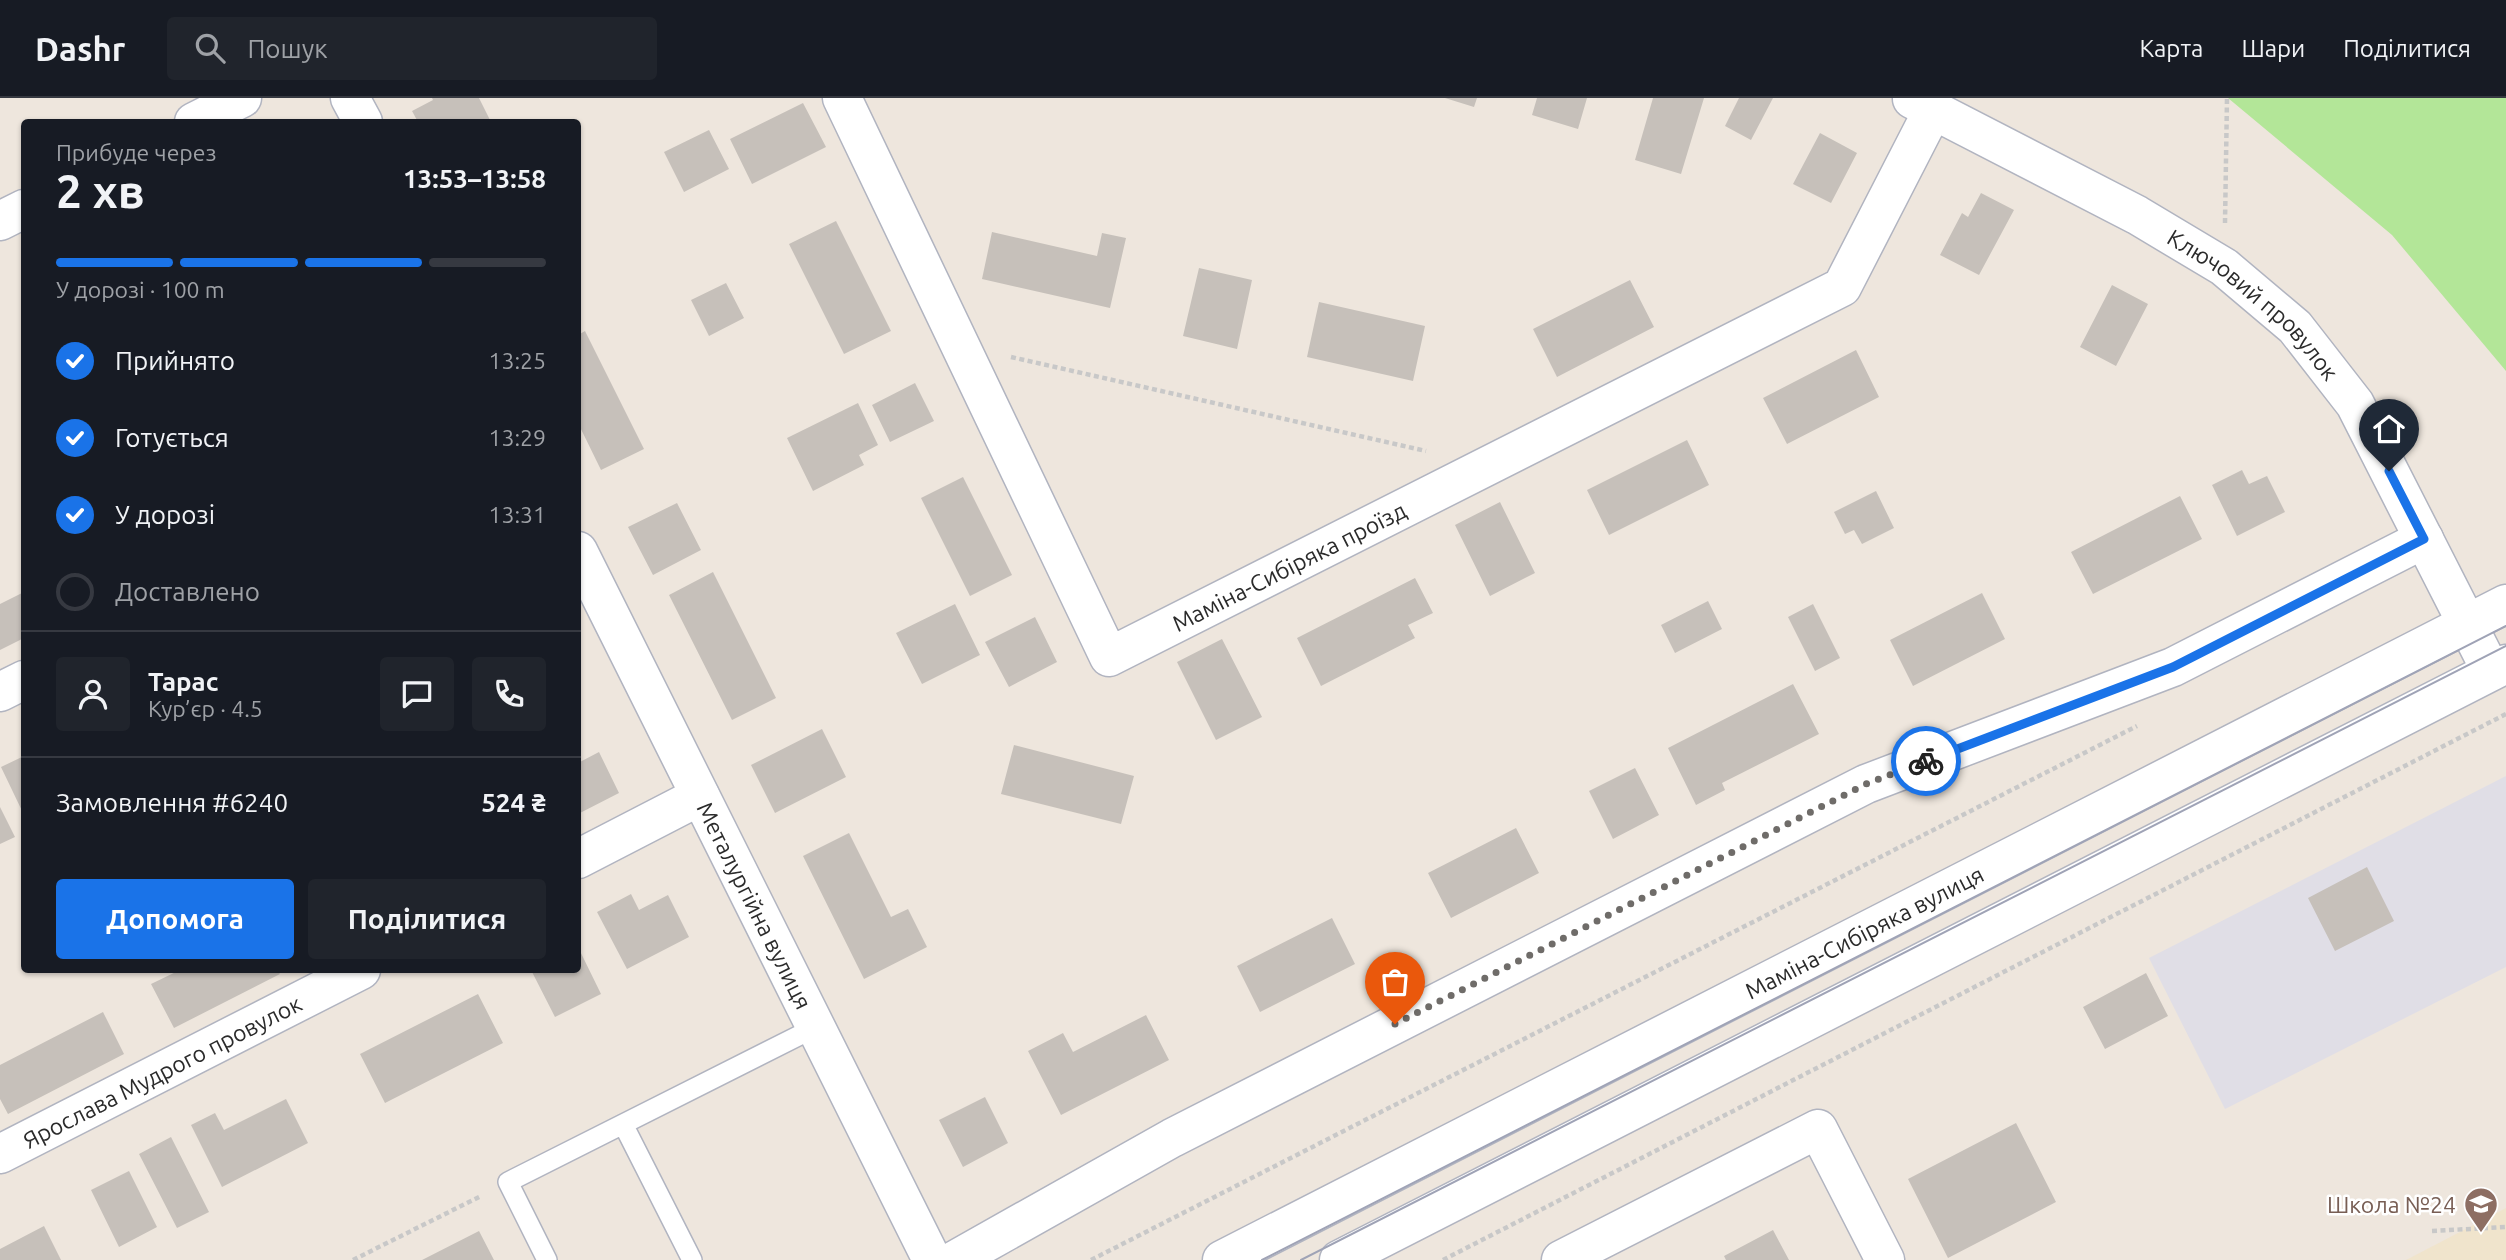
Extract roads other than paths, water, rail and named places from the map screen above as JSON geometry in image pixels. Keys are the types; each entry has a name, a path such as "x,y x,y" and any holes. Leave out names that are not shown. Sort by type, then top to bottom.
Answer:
{"street":[{"path":"200,119 242,98"},
{"path":"350,98 361,119"},
{"name":"Маміна-Сибіряка проїзд","path":"842,98 1109,657 1843,287 1922,104"},
{"name":"Ключовий провулок","path":"1922,104 2137,215 2224,267 2295,327 2355,404 2467,624 2499,667"},
{"path":"0,221 21,210"},
{"path":"955,1260 1172,1138 1866,784 2173,667 2424,539"},
{"name":"Металургійна вулиця","path":"581,557 932,1260"},
{"name":"Маміна-Сибіряка вулиця","path":"1222,1260 2506,604"},
{"path":"1339,1260 2499,667"},
{"path":"0,692 21,682"},
{"path":"581,857 700,796"},
{"name":"Ярослава Мудрого провулок","path":"0,1154 355,973"},
{"path":"1561,1260 1818,1129 1885,1260"}],"lane":[{"path":"547,1260 508,1182 816,1027"},
{"path":"624,1124 692,1260"}],"tram line":[{"path":"1262,1260 2506,626"},
{"path":"1301,1260 2506,646"}],"place":[{"name":"Школа №24","path":"2481,1234"}]}
